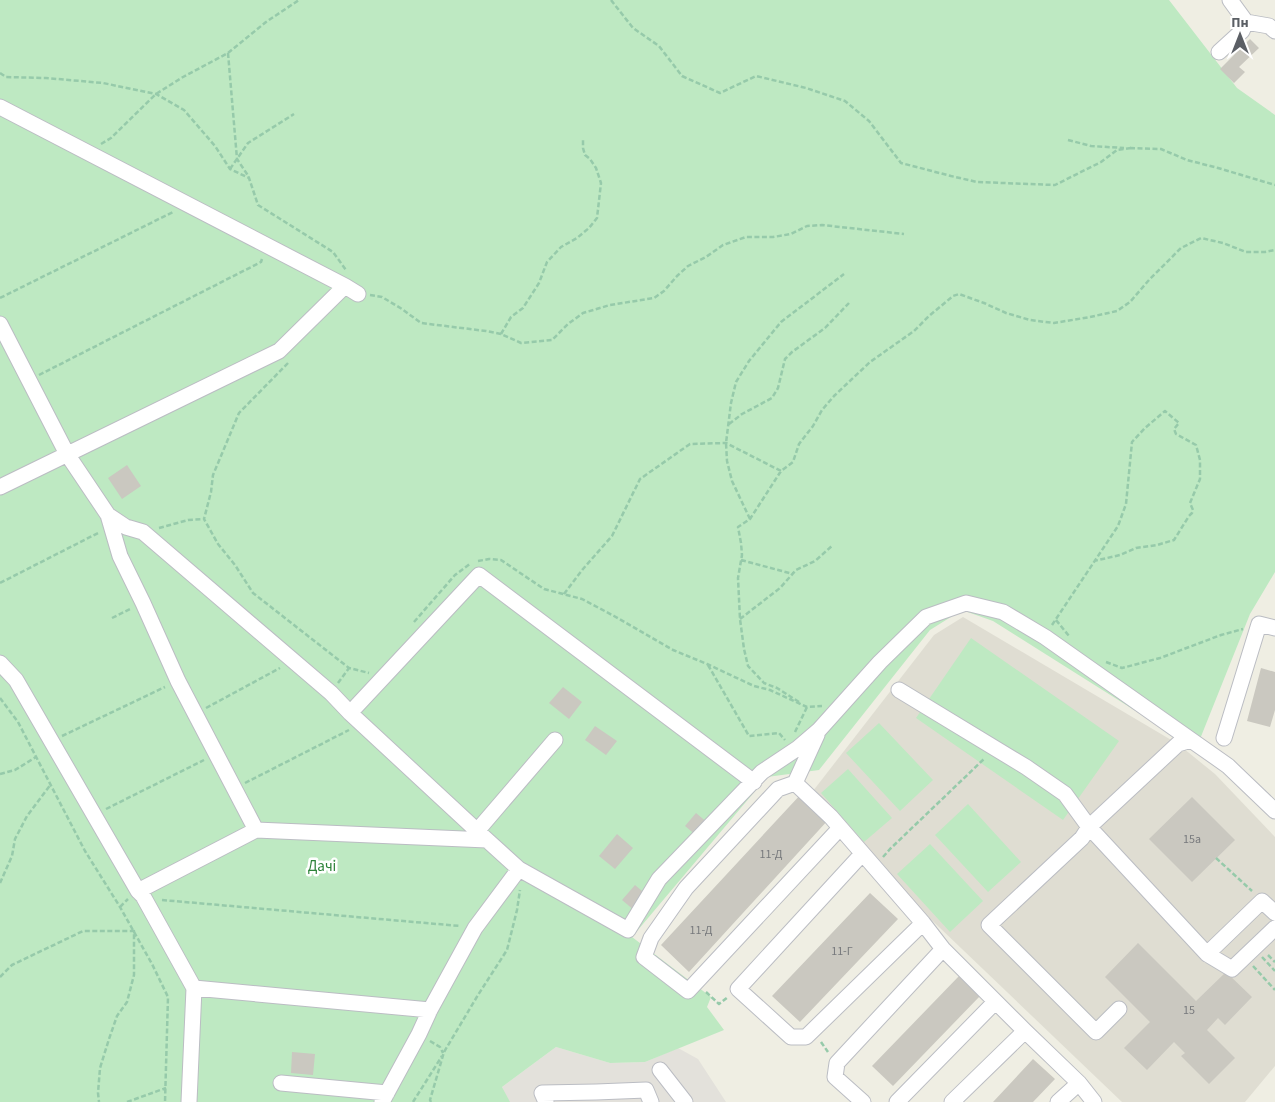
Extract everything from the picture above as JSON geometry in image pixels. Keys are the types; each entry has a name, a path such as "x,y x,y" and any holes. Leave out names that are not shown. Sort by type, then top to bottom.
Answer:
{"street":[{"path":"1230,0 1246,22 1269,26 1275,31"},
{"path":"1219,52 1242,31 1246,22"},
{"path":"0,107 358,294"},
{"path":"0,488 279,351 345,286"},
{"path":"0,324 67,454 109,521 120,556 178,681 256,830"},
{"path":"109,521 144,532 331,693 350,713 519,869 628,930 659,879 758,777 789,749 798,748 819,730 880,662 926,617 966,603 1003,612 1045,637 1184,742 1228,766 1275,811"},
{"path":"350,713 479,575 758,777"},
{"path":"1224,738 1259,624 1275,628"},
{"path":"0,663 16,680 194,988 189,1102"},
{"path":"899,690 1026,767 1065,794 1089,827 1207,954 1232,969 1275,928"},
{"path":"819,730 795,783 778,789 686,888 650,938 644,957 688,991 840,828"},
{"path":"482,836 555,740"},
{"path":"1119,1009 1096,1032 989,925 1082,838 1089,827 1184,742"},
{"path":"795,783 831,817 923,923 943,949 1079,1083 1094,1102"},
{"path":"140,894 256,830 482,836"},
{"path":"862,854 738,989 791,1037 806,1038 923,923"},
{"path":"281,1083 384,1098 475,928 519,869"},
{"path":"1207,954 1262,901 1275,913"},
{"path":"863,1102 836,1077 837,1063 943,949"},
{"path":"194,988 430,1010"},
{"path":"897,1102 995,1002"},
{"path":"952,1102 1025,1031"},
{"path":"660,1070 685,1102"},
{"path":"1058,1102 1079,1083"},
{"path":"546,1102 542,1093 598,1097 646,1090 651,1102"}],"path":[{"path":"111,138 156,94 228,53 266,22 298,0"},
{"path":"611,0 633,28 658,46 682,76 720,93 756,76 806,88 845,101 869,121 901,163 977,182 1055,184 1101,162 1117,150 1131,148"},
{"path":"228,53 237,159 249,178 258,205 333,252 358,294 382,297 421,323 486,330 521,343 552,340 568,324 583,313 610,305 654,298 664,291 688,266 706,257 723,245 746,237 773,237 791,234 808,226 822,224 904,234"},
{"path":"0,73 6,77 103,83 156,94 184,110 215,146 230,169 249,178"},
{"path":"230,169 248,143 294,114"},
{"path":"501,334 511,317 523,308 534,291 547,262 561,247 577,238 589,228 597,218 601,184 596,168 585,154 583,140"},
{"path":"1068,140 1091,146 1161,149 1187,160 1275,185"},
{"path":"0,298 188,204"},
{"path":"807,707 778,688 764,682 748,666 740,619 738,578 741,543 738,527 750,519 781,471 793,462 799,444 813,426 822,410 846,384 870,362 914,330 953,296 959,294 1006,313 1030,320 1054,323 1117,311 1130,302 1181,248 1201,238 1223,243 1246,252 1275,250"},
{"path":"29,380 261,262 269,247"},
{"path":"750,519 732,481 727,461 726,443 731,403 736,382 749,361 781,322 844,274"},
{"path":"729,424 742,414 772,398 778,388 785,359 824,328 849,304"},
{"path":"288,362 239,413 213,475 204,519 218,544 235,565 252,593 349,668 370,673"},
{"path":"1045,637 1094,561 1118,526 1126,504 1132,442 1165,411 1178,423 1174,430 1176,434 1196,445 1200,460 1200,479 1190,503 1193,510 1192,513 1174,540 1157,546 1136,548 1120,555 1094,561"},
{"path":"564,594 612,536 640,479 690,444 726,443 781,471"},
{"path":"144,532 188,520 204,519"},
{"path":"0,583 109,521"},
{"path":"740,619 780,588 796,570 815,561 833,546"},
{"path":"412,625 455,575 470,563 481,560 501,560 544,589 582,599 673,650 754,686 770,690 807,707 842,705"},
{"path":"741,560 793,574"},
{"path":"112,618 143,603"},
{"path":"1056,620 1075,643"},
{"path":"1104,662 1122,668 1160,658 1221,635 1259,624"},
{"path":"196,714 293,661"},
{"path":"707,664 749,736 779,732 789,749"},
{"path":"331,693 349,668"},
{"path":"51,741 178,681"},
{"path":"0,698 18,722 86,851 134,931 168,997 165,1102"},
{"path":"789,749 807,707"},
{"path":"234,788 362,724"},
{"path":"880,861 994,748"},
{"path":"93,816 217,754"},
{"path":"0,774 15,770 36,757"},
{"path":"0,883 12,856 15,839 27,816 50,784"},
{"path":"1216,858 1262,901"},
{"path":"413,1102 478,994 507,950 523,878 519,869"},
{"path":"140,894 162,900 475,928"},
{"path":"0,977 12,965 83,931 134,931"},
{"path":"99,1102 100,1068 117,1016 128,1002 134,974 134,931"},
{"path":"1249,953 1275,971"},
{"path":"1249,953 1275,990"},
{"path":"696,982 719,1004 738,989"},
{"path":"813,1031 837,1063"},
{"path":"419,1034 440,1047 444,1052"},
{"path":"431,1102 444,1052"},
{"path":"127,1102 166,1088"}],"shaded area":[{"path":"963,617 1178,744 1215,774 1275,837 1275,1066 1245,1102 1122,1102 806,800 934,635"},
{"path":"556,1047 610,1063 645,1062 678,1048 698,1059 726,1102 509,1102 502,1087"}],"green space":[{"name":"Дачі","path":"0,0 1169,0 1237,88 1275,115 1275,572 1250,614 1196,749 993,621 962,610 930,630 819,770 767,777 632,937 711,997 707,1007 724,1030 645,1062 610,1063 556,1047 502,1087 510,1102 0,1102"},
{"path":"971,638 1119,741 1063,820 916,718"},
{"path":"879,723 933,780 900,811 846,753"},
{"path":"848,769 892,818 864,842 821,793"},
{"path":"968,804 1021,862 988,892 935,835"},
{"path":"930,844 983,901 950,932 897,874"}],"building":[{"path":"1250,39 1259,48 1239,67 1245,72 1234,83 1220,69"},
{"path":"127,465 141,486 122,499 108,478"},
{"path":"1261,668 1275,672 1275,710 1270,727 1247,721"},
{"path":"563,687 582,702 569,719 549,703"},
{"path":"595,726 617,741 606,755 585,740"},
{"path":"802,793 829,819 689,972 661,945"},
{"path":"1192,797 1235,840 1192,882 1149,839"},
{"path":"696,813 708,823 697,836 685,826"},
{"path":"617,834 633,848 615,869 599,856"},
{"path":"635,885 648,896 635,911 622,900"},
{"path":"870,893 898,919 800,1022 772,996"},
{"path":"1138,943 1196,1001 1226,972 1252,997 1225,1025 1218,1018 1207,1030 1235,1058 1209,1084 1181,1056 1185,1053 1174,1042 1147,1070 1124,1048 1150,1022 1105,977"},
{"path":"959,976 980,996 893,1086 872,1066"},
{"path":"292,1052 315,1054 313,1075 291,1073"},
{"path":"1033,1059 1055,1079 1033,1102 993,1102"}]}
